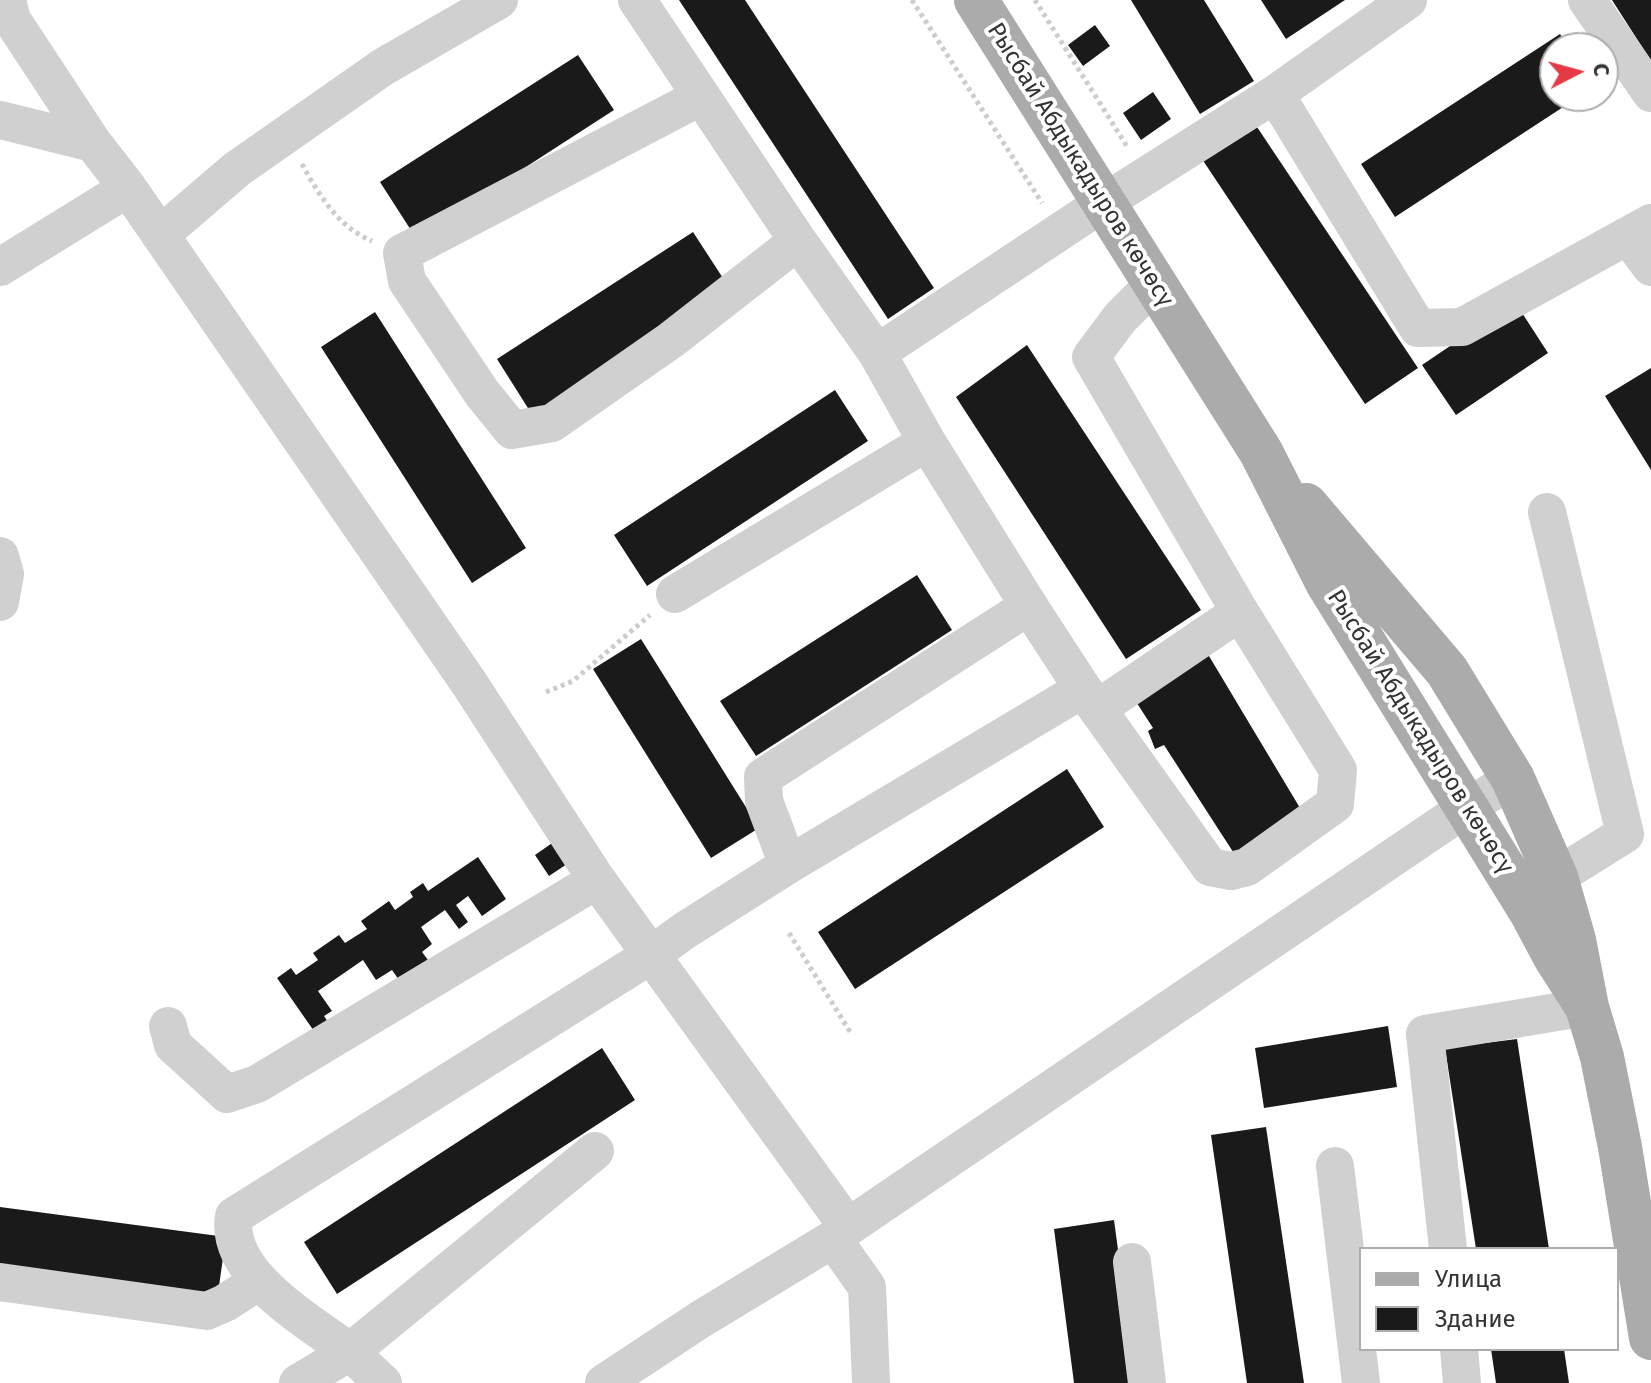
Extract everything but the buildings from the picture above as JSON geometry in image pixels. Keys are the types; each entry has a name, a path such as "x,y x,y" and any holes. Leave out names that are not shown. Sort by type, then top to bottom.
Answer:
{"main road":[{"name":"Рысбай Абдыкадыров көчөсү","path":"976,0 1261,452 1328,584 1587,1007"},
{"name":"Рысбай Абдыкадыров көчөсү","path":"1261,452 1447,671 1513,779 1556,877 1574,940 1620,1147 1650,1331"}],"street":[{"path":"7,0 12,20 93,143 128,188 469,683 597,880 840,1233 867,1287 871,1383"},
{"path":"160,235 237,169 383,67 499,0"},
{"path":"637,0 700,97 877,353 927,442 1090,699 1210,867 1231,871 1247,867 1335,804 1338,770 1240,612 1091,357 1120,318 1154,284"},
{"path":"877,353 1103,203 1275,94 1408,0"},
{"path":"1587,0 1651,93"},
{"path":"1275,94 1418,328 1462,327 1639,230 1651,267"},
{"path":"700,97 402,253 407,281 482,393 512,430 552,423 671,340 798,241"},
{"path":"0,120 93,143"},
{"path":"0,267 128,188"},
{"path":"675,594 927,442"},
{"path":"1547,512 1625,834 1556,877"},
{"path":"0,556 5,574 0,602"},
{"path":"788,865 764,801 763,777 1029,606"},
{"path":"383,1383 350,1352 259,1281 243,1262 235,1245 234,1216 651,955 788,865 1090,699 1240,612"},
{"path":"604,1383 840,1233 1513,779"},
{"path":"168,1026 173,1045 227,1094 257,1084 597,880"},
{"path":"1448,1247 1425,1034 1587,1007"},
{"path":"298,1383 350,1352 595,1151"},
{"path":"1335,1166 1361,1383"},
{"path":"1132,1262 1147,1383"},
{"path":"0,1282 207,1311 259,1281"},
{"path":"1459,1351 1462,1383"}],"path":[{"path":"912,0 1035,193 1062,230"},
{"path":"1035,0 1145,176"},
{"path":"285,136 314,186 346,226 359,235 402,253"},
{"path":"546,692 573,681 675,594"},
{"path":"789,933 852,1035"}]}
